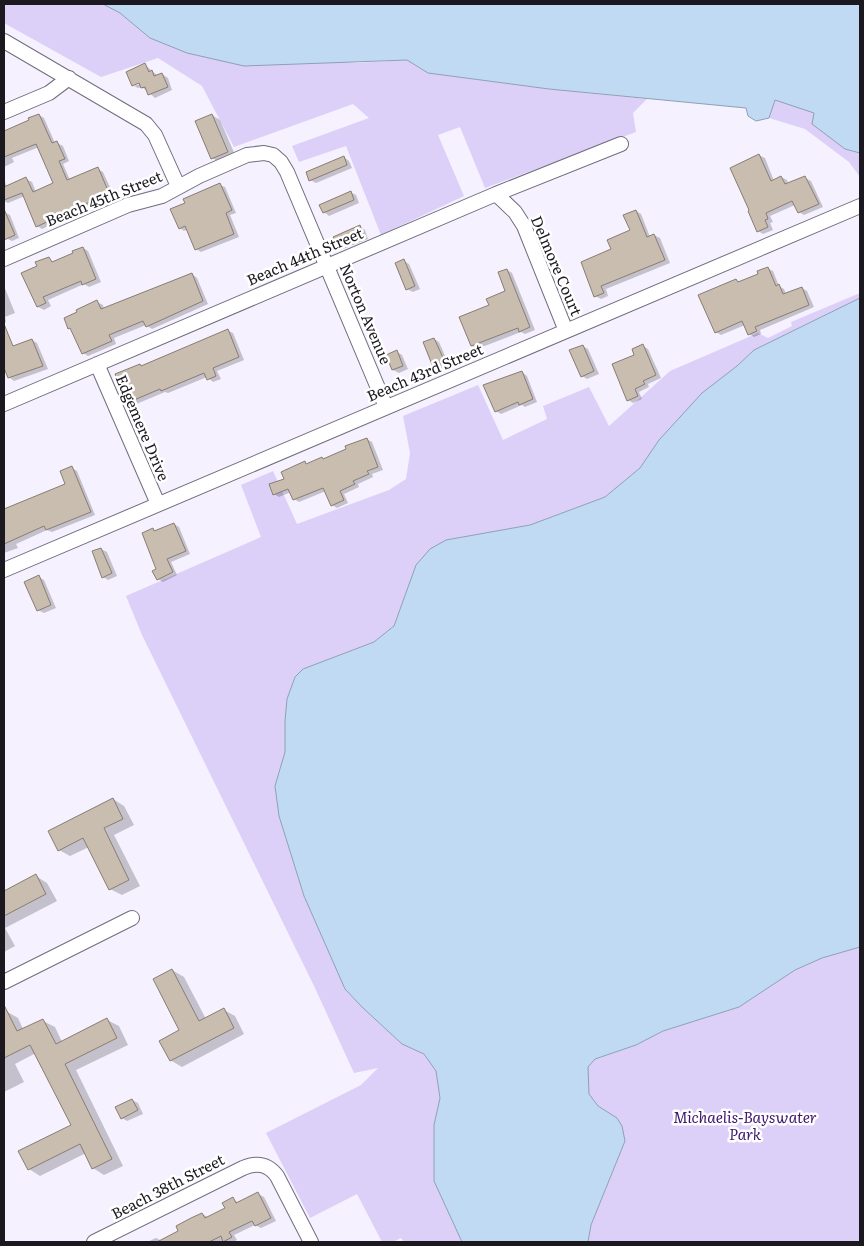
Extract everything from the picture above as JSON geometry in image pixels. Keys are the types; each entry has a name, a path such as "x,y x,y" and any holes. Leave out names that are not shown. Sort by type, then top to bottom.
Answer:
{"street":[{"path":"4,41 150,127 178,186"},
{"path":"4,112 49,93 69,78"},
{"name":"Beach 44th Street","path":"4,404 496,194 621,144"},
{"name":"Beach 45th Street","path":"4,259 128,205 162,196 178,186 247,155 264,153 273,155"},
{"name":"Norton Avenue","path":"273,155 281,162 287,172 386,407"},
{"name":"Delmore Court","path":"496,194 515,212 524,226 566,330"},
{"name":"Beach 43rd Street","path":"4,570 860,206"},
{"name":"Edgemere Drive","path":"97,364 158,504"},
{"path":"4,982 132,918"},
{"name":"Beach 38th Street","path":"94,1242 243,1168 258,1164 270,1168 277,1176 311,1242"}],"green space":[{"path":"4,4 103,4 120,13 150,38 356,63 407,60 428,73 549,89 647,99 633,113 636,132 485,188 460,127 438,135 464,196 381,235 346,146 299,162 292,146 369,118 353,104 234,147 202,86 158,58 101,77 4,23"},
{"path":"775,100 815,113 845,149 860,153 860,177 849,162 805,129 769,118"},
{"path":"860,293 860,298 754,350 659,440 640,468 605,497 530,525 446,540 416,565 394,626 374,642 303,669 295,677 287,699 285,752 275,786 279,816 304,896 345,989 402,1044 424,1054 436,1071 440,1098 434,1125 434,1181 462,1242 404,1242 401,1238 393,1242 382,1242 357,1194 310,1218 266,1133 361,1085 378,1068 354,1073 315,988 142,635 126,596 261,537 241,485 273,471 297,524 389,490 406,479 410,453 403,416 478,385 503,440 547,419 543,406 589,387 609,426 670,371 758,333 768,338 792,326 791,322"},
{"name":"Michaelis-Bayswater Park","path":"860,947 860,1242 588,1242 591,1225 625,1141 617,1118 598,1106 589,1094 587,1068 595,1059 636,1045 663,1031 739,1007 795,970 822,958"}],"water":[{"path":"103,4 860,4 860,153 845,149 812,124 814,113 775,100 769,118 756,121 748,116 746,108 549,89 428,73 407,60 244,66 187,53 150,38 120,13"},
{"path":"860,298 860,947 822,958 795,970 739,1007 663,1031 636,1045 595,1059 588,1067 589,1094 598,1106 617,1118 622,1126 625,1141 591,1225 588,1242 462,1242 434,1181 434,1125 440,1098 436,1071 424,1054 402,1044 345,989 304,896 279,816 275,786 285,752 287,699 295,677 303,669 374,642 394,626 416,565 430,549 446,540 530,525 605,497 640,468 659,440 702,393 754,350"}],"building":[{"path":"145,63 149,72 152,70 154,76 162,73 168,87 148,95 145,87 141,88 139,83 132,86 126,72"},
{"path":"39,114 52,143 57,141 65,159 59,161 67,180 98,167 109,193 36,227 22,193 4,200 4,187 26,177 33,192 53,183 36,144 4,157 4,131"},
{"path":"212,114 228,152 211,159 195,121"},
{"path":"759,154 771,181 781,176 785,184 805,176 819,204 798,213 792,201 766,213 768,219 765,220 768,227 757,232 730,168"},
{"path":"344,156 347,165 309,181 306,172"},
{"path":"220,183 232,210 226,213 234,234 195,250 185,226 179,229 170,209 185,203 183,199"},
{"path":"351,191 354,200 323,213 319,205"},
{"path":"4,209 15,235 4,240"},
{"path":"636,210 647,237 654,234 665,260 601,286 604,293 594,297 581,262 611,249 607,240 630,230 623,215"},
{"path":"360,225 364,236 337,247 333,237"},
{"path":"83,247 96,279 82,285 81,281 43,297 46,303 37,307 21,273 37,266 35,262 49,257 52,262"},
{"path":"404,259 415,286 406,290 395,263"},
{"path":"768,267 776,286 779,284 783,294 802,287 809,305 755,327 757,331 748,335 742,321 715,333 698,295 736,279 738,282 758,274 757,271"},
{"path":"507,269 530,327 519,332 518,328 471,346 459,317 489,305 486,299 505,291 498,272"},
{"path":"192,273 203,301 146,327 143,321 109,335 112,341 82,354 64,318 97,300 101,309"},
{"path":"4,324 13,346 32,339 43,366 8,378 4,368"},
{"path":"228,329 239,357 213,368 216,376 207,380 204,373 127,403 115,374 140,364 141,366"},
{"path":"434,338 445,362 433,367 423,342"},
{"path":"643,344 656,375 643,381 645,384 635,389 638,396 627,401 612,364 634,355 632,349"},
{"path":"583,345 594,371 581,377 569,350"},
{"path":"397,350 403,366 392,370 386,355"},
{"path":"522,371 533,399 519,405 518,402 495,412 483,385"},
{"path":"367,438 378,467 367,471 369,474 353,481 355,484 340,491 344,500 331,506 323,488 293,500 288,489 273,495 269,484 284,479 281,472 305,461 306,464 322,457 323,459 346,449 345,446"},
{"path":"72,466 91,512 46,530 44,526 4,544 4,509 65,484 60,471"},
{"path":"174,523 186,551 167,559 173,572 157,580 152,571 156,569 142,533 153,528 154,531"},
{"path":"101,548 112,573 102,578 92,551"},
{"path":"39,575 51,605 37,611 24,582"},
{"path":"113,798 123,819 104,828 129,880 109,890 83,838 58,851 48,831"},
{"path":"36,874 46,894 4,916 4,891"},
{"path":"172,969 199,1021 224,1008 234,1028 170,1061 159,1041 179,1030 153,979"},
{"path":"4,1005 17,1031 43,1019 56,1044 107,1018 117,1038 65,1064 112,1159 92,1169 80,1144 28,1170 18,1151 71,1125 30,1045 4,1058"},
{"path":"132,1099 138,1110 121,1119 115,1107"},
{"path":"258,1192 271,1218 255,1226 252,1221 229,1232 232,1237 223,1242 221,1236 209,1242 157,1242 178,1231 176,1226 191,1218 202,1213 205,1218 225,1208 222,1203 233,1197 236,1203"}]}
